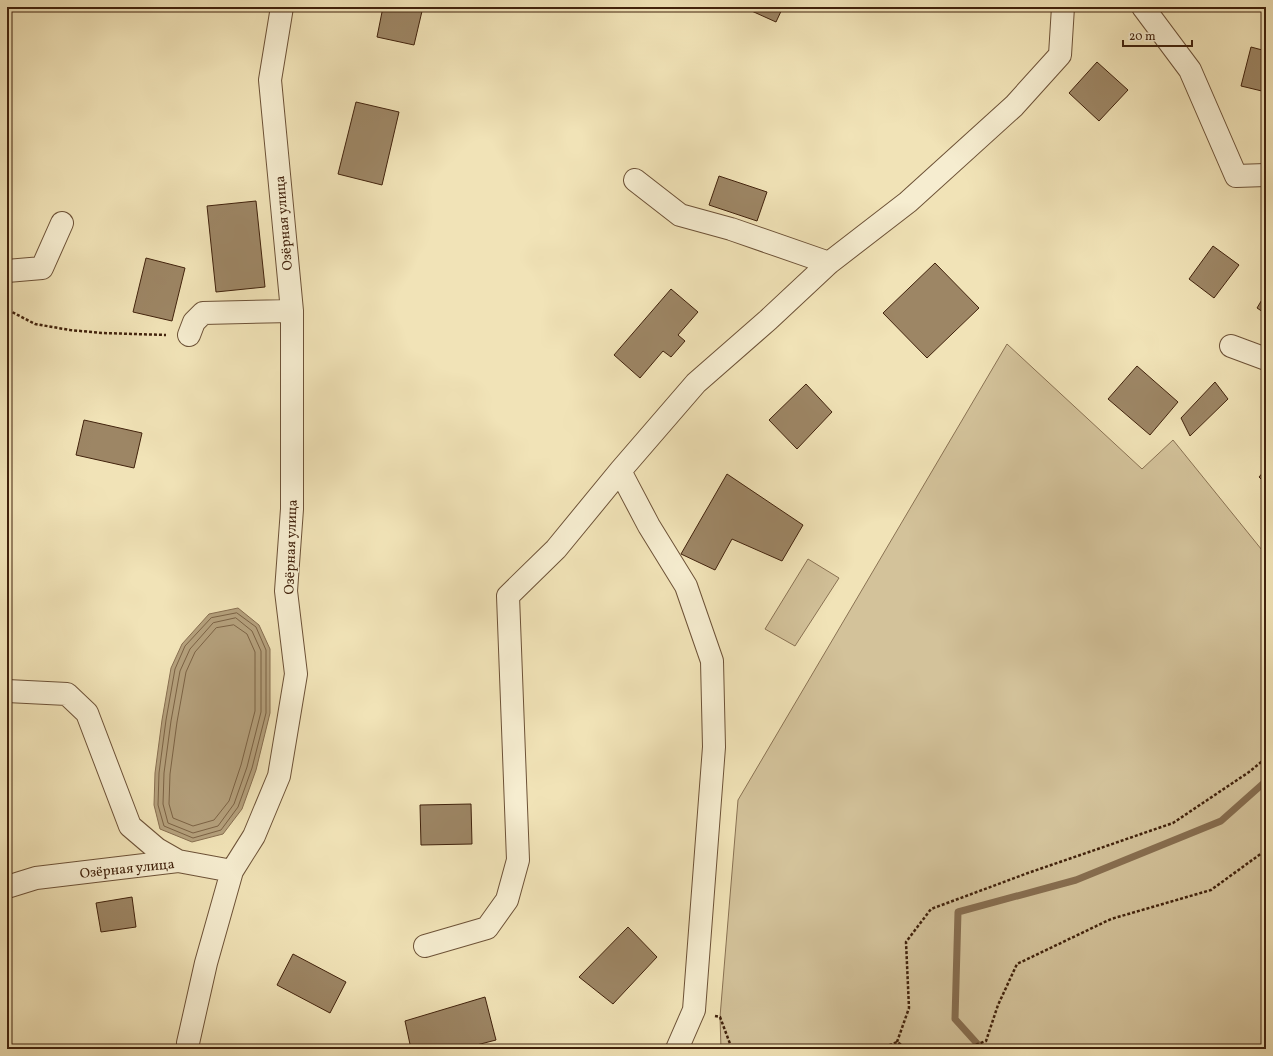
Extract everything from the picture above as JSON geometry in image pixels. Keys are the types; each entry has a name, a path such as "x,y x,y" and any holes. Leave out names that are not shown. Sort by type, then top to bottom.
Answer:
{"street":[{"name":"Озёрная улица","path":"7,886 36,878 178,861 232,871 254,836 279,776 296,674 286,591 292,509 292,312 270,80 282,7"},
{"path":"425,946 488,928 507,900 518,860 508,596 556,549 620,471 696,383 768,320 829,263 908,202 1014,106 1060,55 1063,7"},
{"path":"1143,7 1190,70 1236,176 1266,175"},
{"path":"635,180 680,215 731,230 829,263"},
{"path":"7,271 42,268 62,223"},
{"path":"189,335 194,322 203,313 292,312"},
{"path":"1231,346 1266,359"},
{"path":"620,471 649,526 686,586 712,661 714,747 694,1010 677,1049"},
{"path":"7,691 67,694 87,713 130,826 157,849 178,861"},
{"path":"189,1049 188,1043 206,963 232,871"}],"path":[{"path":"7,304 12,312 35,324 102,333 189,335"},
{"path":"880,1049 897,1042 909,1008 906,942 931,909 1028,873 1173,823 1249,772 1266,758"},
{"path":"967,1049 986,1041 998,1005 1017,964 1110,919 1211,890 1266,850"},
{"path":"720,1017 732,1049"},
{"path":"897,1042 908,1049"}],"shaded area":[{"path":"1007,344 1142,469 1173,440 1266,555 1266,1049 721,1049 720,1017 738,800"},
{"path":"808,559 839,578 795,646 765,629"}],"water":[{"path":"238,608 259,625 270,649 270,713 256,770 242,809 223,834 192,842 160,829 154,805 155,773 171,668 182,644 209,614"}],"building":[{"path":"383,7 423,7 414,45 377,37"},
{"path":"783,7 776,22 745,8"},
{"path":"1251,47 1266,51 1266,92 1241,86"},
{"path":"1097,62 1128,90 1099,121 1069,93"},
{"path":"356,102 399,112 382,185 338,174"},
{"path":"719,176 767,192 757,221 709,205"},
{"path":"256,201 265,287 216,292 207,206"},
{"path":"1213,246 1239,265 1214,298 1189,279"},
{"path":"146,258 185,268 172,321 133,312"},
{"path":"935,263 979,308 927,358 883,313"},
{"path":"671,289 698,312 678,335 685,341 671,357 663,351 640,378 614,355"},
{"path":"1266,293 1266,314 1257,308"},
{"path":"1137,366 1178,402 1150,435 1108,399"},
{"path":"1215,382 1228,399 1190,436 1181,418"},
{"path":"806,384 832,412 797,449 769,420"},
{"path":"84,420 142,433 134,468 76,455"},
{"path":"1266,469 1266,484 1259,477"},
{"path":"727,474 803,525 782,561 732,539 715,570 681,554"},
{"path":"471,804 472,844 421,845 420,805"},
{"path":"132,897 136,927 101,932 96,903"},
{"path":"628,927 657,957 613,1004 579,977"},
{"path":"293,954 346,982 330,1013 277,985"},
{"path":"485,997 496,1040 461,1049 411,1049 405,1021"}],"waterway":[{"path":"982,1049 955,1019 958,912 1076,880 1221,821 1266,781"}]}
